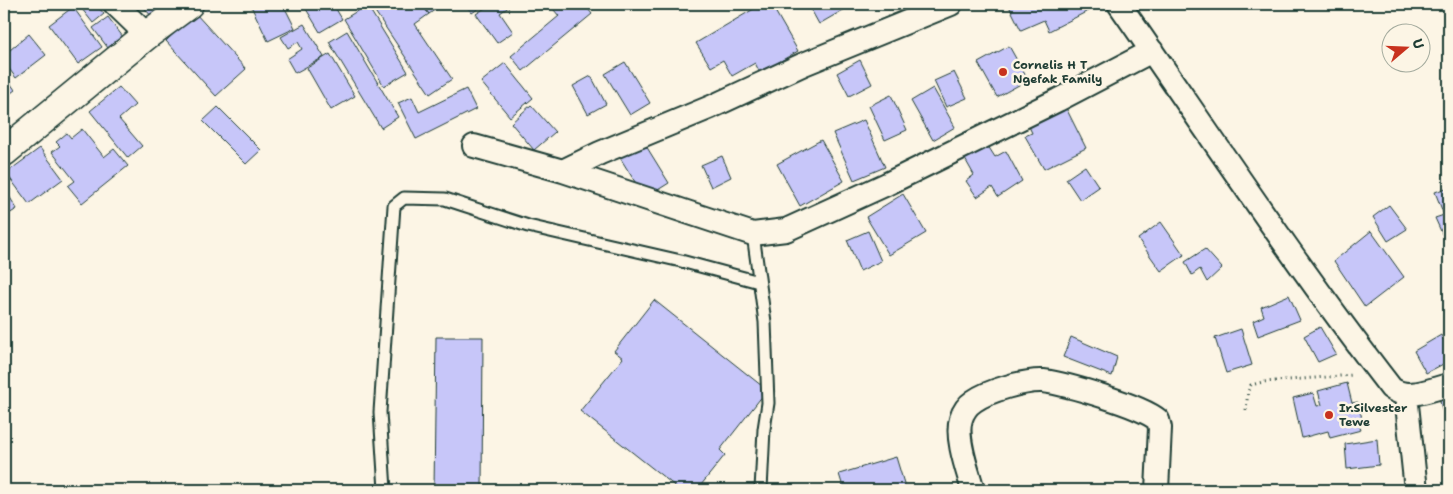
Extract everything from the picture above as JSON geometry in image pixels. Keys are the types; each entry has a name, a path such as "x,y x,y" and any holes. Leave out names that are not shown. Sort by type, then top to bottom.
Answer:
{"street":[{"path":"115,4 147,35"},
{"path":"4,152 147,35 189,4"},
{"path":"563,171 600,153 711,107 804,64 951,4"},
{"path":"1119,4 1278,236 1391,388 1397,393 1406,395 1449,385"},
{"path":"474,146 563,171 752,234 786,230 1058,100 1152,51"},
{"path":"973,490 960,435 960,420 966,408 973,401 988,393 1032,381 1043,381 1074,388 1111,400 1151,415 1158,420 1160,428 1157,490"},
{"path":"1406,395 1416,490"}],"lane":[{"path":"385,490 380,412 394,206 404,198 445,199 528,226 681,261 758,282"},
{"path":"752,234 765,322 768,403 764,429 761,490"}],"path":[{"path":"1246,410 1248,391 1251,385 1263,382 1379,372"}],"building":[{"path":"78,4 96,4 104,14 93,23"},
{"path":"141,4 169,4 152,17"},
{"path":"250,4 283,4 295,28 268,41"},
{"path":"303,4 333,4 342,19 320,32"},
{"path":"384,4 421,4 429,14 415,24 452,79 430,94 374,10"},
{"path":"421,4 442,4 442,5 429,14"},
{"path":"465,4 485,4 472,13"},
{"path":"491,4 513,4 500,13 513,32 497,43 476,14"},
{"path":"549,4 584,4 592,14 523,71 511,56 559,16"},
{"path":"762,4 771,4 798,51 760,73 755,63 732,76 723,60 711,67 696,43"},
{"path":"808,4 842,4 845,9 819,24"},
{"path":"1008,4 1084,4 1088,11 1049,31 1044,20 1021,30"},
{"path":"367,5 408,72 384,86 344,19"},
{"path":"73,7 102,47 78,64 49,25"},
{"path":"195,13 246,69 216,96 166,41"},
{"path":"108,17 129,45 114,56 93,28"},
{"path":"304,24 324,57 295,73 287,59 302,49 298,42 288,48 281,37"},
{"path":"347,31 398,117 381,128 329,42"},
{"path":"29,34 46,55 16,78 4,62 4,55"},
{"name":"Cornelis H T Ngefak Family","path":"1009,46 1028,80 997,97 978,63"},
{"path":"330,54 355,96 331,110 307,68"},
{"path":"860,60 872,84 849,96 837,73"},
{"path":"625,62 650,103 630,115 605,74"},
{"path":"505,63 533,98 510,117 481,82"},
{"path":"954,72 967,98 946,107 934,81"},
{"path":"4,74 15,90 4,98"},
{"path":"591,76 606,104 588,114 573,86"},
{"path":"119,87 135,105 119,119 142,146 128,158 90,111"},
{"path":"933,88 955,127 933,140 911,101"},
{"path":"466,89 476,109 416,139 398,103 412,97 419,112"},
{"path":"891,95 907,130 885,140 869,106"},
{"path":"1063,102 1086,148 1044,169 1025,136 1032,133 1026,120"},
{"path":"531,105 555,132 534,150 511,123"},
{"path":"218,107 261,150 246,164 203,121"},
{"path":"864,120 885,167 854,180 833,133"},
{"path":"82,129 104,157 114,149 128,166 82,203 68,186 75,181 52,152 60,146 56,142 67,133 71,138"},
{"path":"821,140 844,181 800,206 777,164"},
{"path":"643,141 669,183 645,198 619,156"},
{"path":"988,146 995,157 1006,151 1022,181 998,197 992,187 977,197 966,181 974,175 965,159"},
{"path":"40,148 63,179 29,204 6,173"},
{"path":"722,156 731,177 711,187 701,165"},
{"path":"1085,166 1099,187 1080,200 1066,179"},
{"path":"1449,187 1449,235 1444,238 1435,218 1444,215 1435,192"},
{"path":"6,191 17,209 4,217 4,193"},
{"path":"903,194 926,233 889,255 866,217"},
{"path":"1389,205 1407,229 1388,241 1373,217"},
{"path":"1161,222 1184,255 1161,271 1138,239"},
{"path":"868,231 881,261 860,271 847,240"},
{"path":"1371,231 1404,277 1365,307 1334,261"},
{"path":"1205,249 1222,268 1207,282 1200,269 1192,275 1185,262"},
{"path":"1289,295 1300,320 1258,336 1253,321 1264,316 1261,307"},
{"path":"654,300 767,390 720,450 725,455 697,490 680,490 580,411 623,358 614,351"},
{"path":"1320,327 1336,354 1318,362 1304,336"},
{"path":"1241,329 1252,365 1226,373 1215,338"},
{"path":"1441,335 1449,350 1449,361 1426,373 1414,351"},
{"path":"436,337 483,337 482,490 434,490"},
{"path":"1071,337 1117,357 1112,376 1063,357"},
{"name":"Ir.Silvester Tewe","path":"1347,383 1352,403 1358,402 1363,423 1359,425 1361,430 1330,438 1328,431 1302,438 1293,398 1313,393 1317,406 1322,405 1318,391"},
{"path":"1449,399 1449,431 1447,431 1440,401"},
{"path":"1377,439 1379,465 1347,469 1345,444"},
{"path":"896,457 906,490 844,490 839,474"}],"place":[{"name":"Cornelis H T Ngefak Family","path":"1003,72"},
{"name":"Ir.Silvester Tewe","path":"1329,415"}]}
